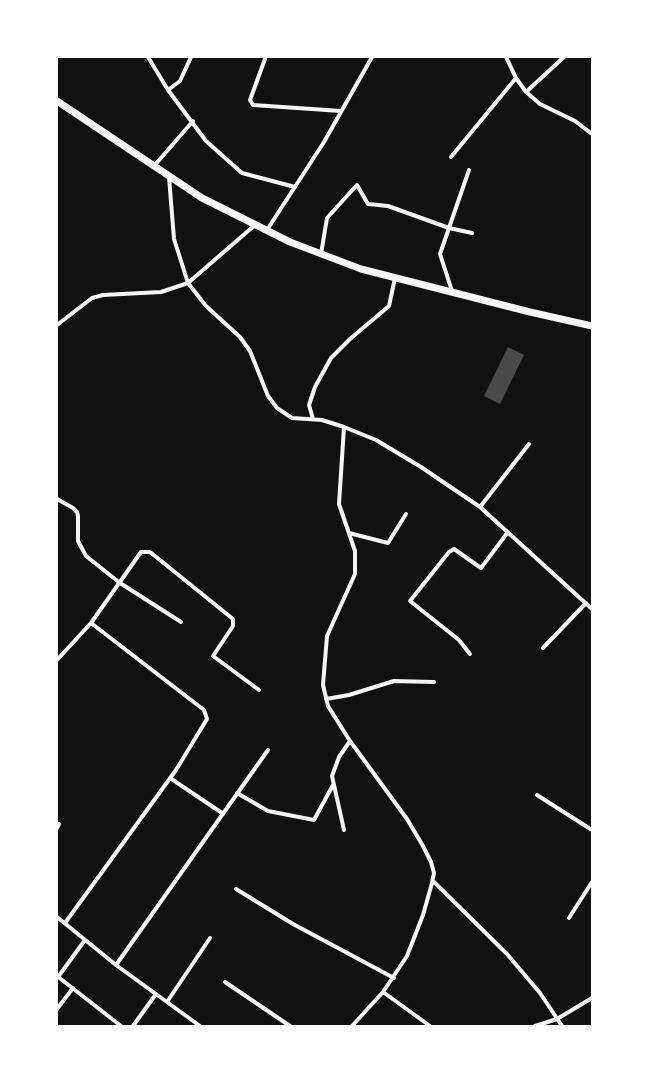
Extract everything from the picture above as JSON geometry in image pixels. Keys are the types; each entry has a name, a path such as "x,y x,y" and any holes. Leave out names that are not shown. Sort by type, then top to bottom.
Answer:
{"main road":[{"path":"57,101 202,198 290,242 360,269 592,326"}],"street":[{"path":"148,57 168,90 207,141 236,169 249,175 295,187"},
{"path":"168,90 180,81 191,57"},
{"path":"267,230 372,57"},
{"path":"506,57 526,92 540,104 575,121 592,134"},
{"path":"526,92 564,57"},
{"path":"265,59 250,100 253,105 341,111"},
{"path":"451,158 516,78"},
{"path":"153,166 193,121"},
{"path":"452,292 440,254 469,170"},
{"path":"169,176 174,239 188,283 206,306 240,337 250,351 272,403 287,416 313,419 344,427 386,446 480,507 592,609"},
{"path":"321,254 327,218 357,185 368,204 388,206 472,234"},
{"path":"57,325 92,298 103,295 161,292 188,283 256,225"},
{"path":"313,419 309,405 315,387 332,358 350,339 389,306 395,277"},
{"path":"344,427 338,492 339,504 355,551 355,574 327,636 323,685 328,706 350,741 407,819 423,846 431,862 433,880 415,939 394,978 352,1026"},
{"path":"480,507 529,444"},
{"path":"57,499 76,512 78,541 86,556 120,583 182,622"},
{"path":"349,532 388,543 406,514"},
{"path":"470,654 459,640 410,601 449,552 454,549 481,567 508,532"},
{"path":"57,660 91,623 141,552 147,551 233,619 233,626 213,656 259,690"},
{"path":"543,648 586,603"},
{"path":"65,923 170,778 207,719 204,710 91,623"},
{"path":"327,699 350,695 394,681 434,682"},
{"path":"344,830 333,785 334,770 350,741"},
{"path":"116,964 268,750"},
{"path":"170,778 222,813"},
{"path":"237,793 268,811 314,820 333,785"},
{"path":"537,795 592,830"},
{"path":"433,880 507,954 540,993 562,1026"},
{"path":"569,918 592,882"},
{"path":"236,888 293,924 394,978"},
{"path":"57,917 200,1026"},
{"path":"167,1002 210,938"},
{"path":"85,940 58,977 121,1026"},
{"path":"225,982 290,1026"},
{"path":"57,1009 73,988"},
{"path":"383,992 430,1026"},
{"path":"134,1026 156,994"},
{"path":"535,1026 557,1019 592,998"}],"building":[{"path":"508,347 524,355 500,404 484,396"}]}
